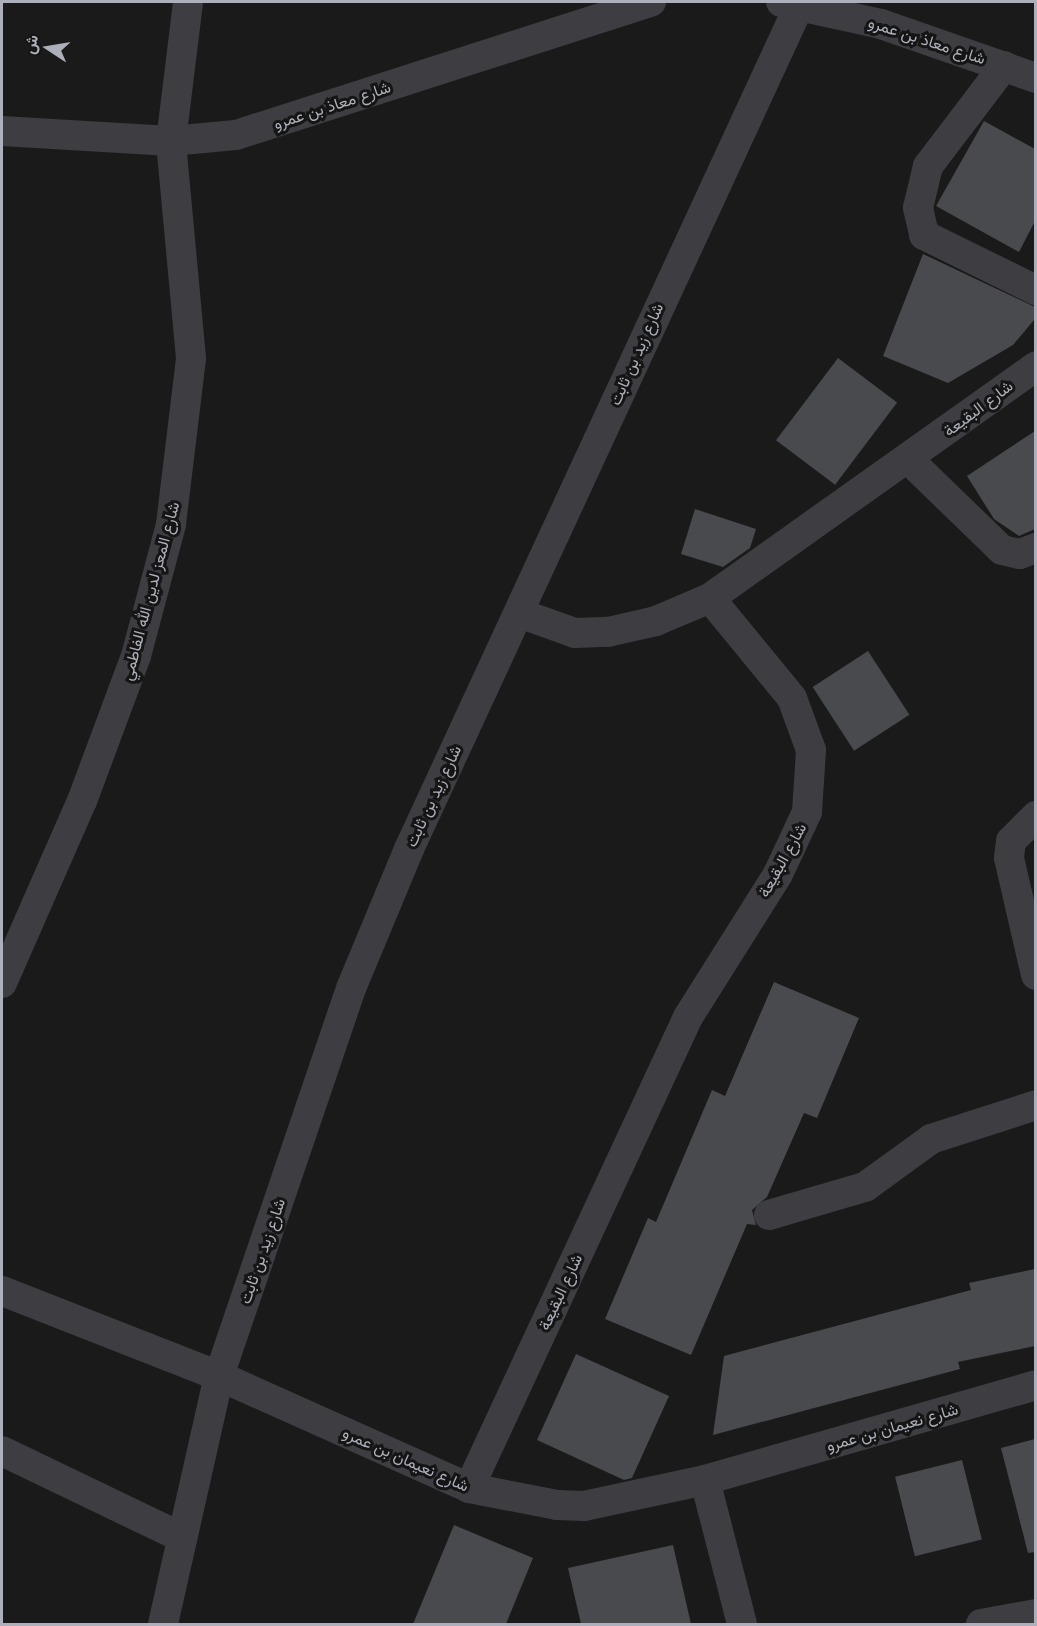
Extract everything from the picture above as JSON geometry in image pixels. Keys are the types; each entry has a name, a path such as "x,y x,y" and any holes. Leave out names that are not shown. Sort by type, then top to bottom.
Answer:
{"street":[{"name":"شارع المعز لدين الله الفاطمي","path":"2,982 82,801 135,656 171,524 191,358 171,141 188,2"},
{"name":"شارع معاذ بن عمرو","path":"2,131 171,141 236,135 651,2"},
{"name":"شارع معاذ بن عمرو","path":"791,3 1004,66 1035,78"},
{"name":"شارع زيد بن ثابت","path":"163,1624 219,1376 352,986 791,3"},
{"path":"1004,66 928,166 918,208 924,235 1035,290"},
{"name":"شارع البقيعة","path":"469,1488 688,1017 778,874 807,812 811,750 792,698 710,598 909,460 1035,366"},
{"path":"909,460 1002,550 1020,554 1035,548"},
{"path":"519,613 574,633 608,632 657,621 710,598"},
{"path":"1035,816 1011,841 1010,858 1035,975"},
{"path":"769,1215 866,1187 931,1139 1035,1105"},
{"name":"شارع نعيمان بن عمرو","path":"2,1291 219,1376 469,1488 584,1506 705,1480 1035,1385"},
{"path":"2,1451 181,1537"},
{"path":"705,1480 742,1624"},
{"path":"995,1623 1035,1614"}],"building":[{"path":"984,121 1035,149 1035,221 1019,252 936,206"},
{"path":"923,254 1035,307 1034,320 1013,345 948,383 883,356"},
{"path":"838,358 897,403 835,485 776,440"},
{"path":"1035,431 1035,529 1019,536 994,519 967,476"},
{"path":"695,509 756,529 750,548 723,567 681,554"},
{"path":"868,651 909,715 854,751 813,687"},
{"path":"774,982 859,1018 817,1118 804,1113 767,1197 752,1210 756,1225 747,1224 691,1355 605,1319 648,1218 656,1222 712,1090 725,1096"},
{"path":"1035,1269 1035,1346 958,1362 960,1369 713,1435 724,1356 971,1290 969,1283"},
{"path":"576,1354 669,1396 632,1478 624,1480 537,1440"},
{"path":"1035,1439 1035,1552 1028,1553 1001,1448"},
{"path":"962,1460 982,1540 915,1556 895,1477"},
{"path":"454,1525 533,1558 506,1624 413,1624"},
{"path":"673,1545 691,1624 581,1624 568,1568"}]}
